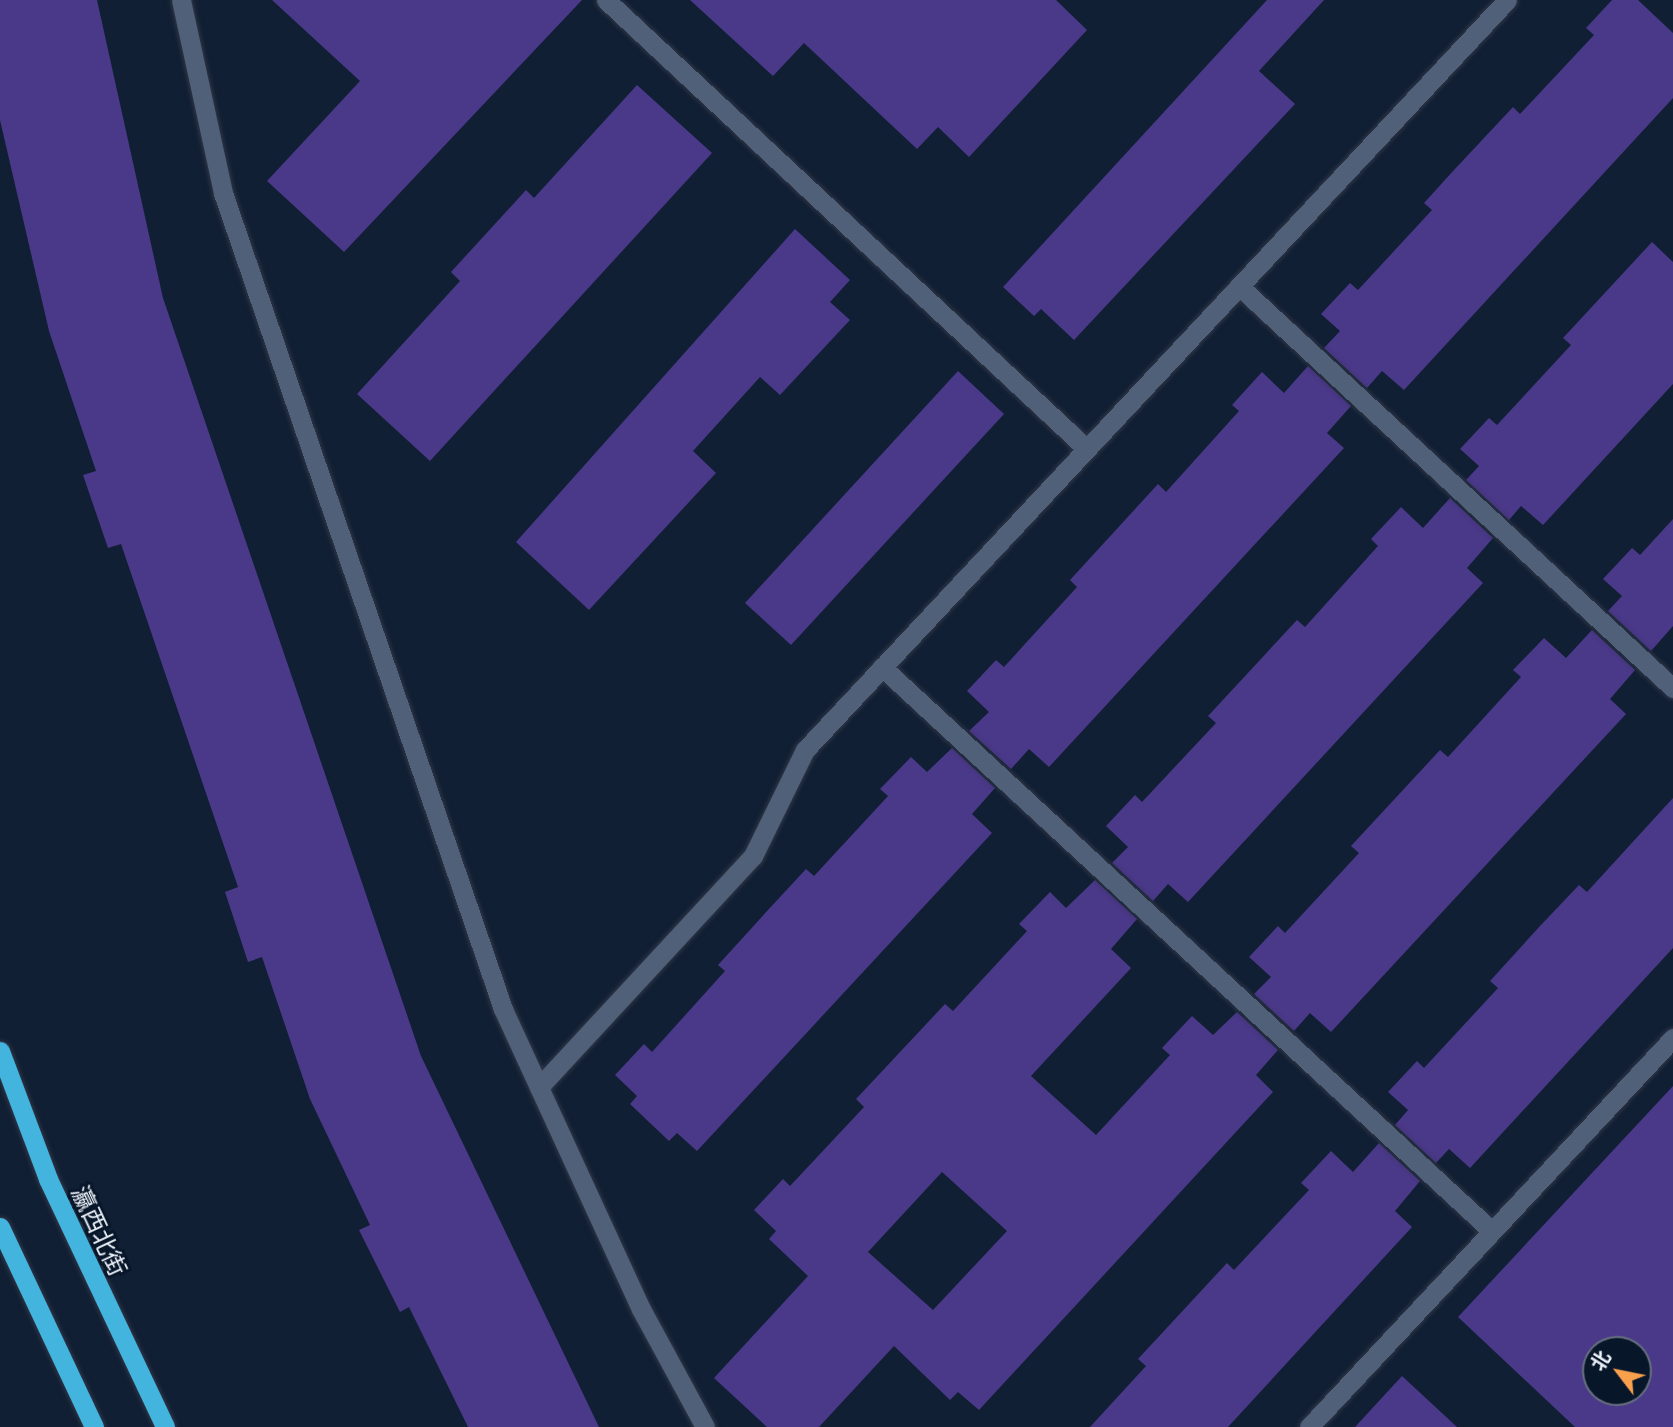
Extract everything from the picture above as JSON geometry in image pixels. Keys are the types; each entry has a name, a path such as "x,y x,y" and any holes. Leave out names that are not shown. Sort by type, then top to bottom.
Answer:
{"highway":[{"name":"瀛西北街","path":"0,1051 48,1179 165,1427"},
{"path":"0,1227 94,1427"}],"lane":[{"path":"181,0 227,207 498,996 641,1309 705,1427"},
{"path":"606,0 1087,449"},
{"path":"539,1087 753,856 805,750 1507,0"},
{"path":"1239,286 1673,688"},
{"path":"882,667 1492,1231"},
{"path":"1309,1427 1673,1038"}],"building":[{"path":"0,0 97,0 163,298 421,1056 599,1427 468,1427 409,1307 400,1312 359,1230 370,1225 310,1099 262,957 248,962 225,892 238,887 121,544 108,548 83,475 96,471 49,331 0,120"},
{"path":"272,0 582,0 344,252 267,181 360,81"},
{"path":"690,0 1056,0 1087,30 969,157 938,127 917,149 804,43 773,76"},
{"path":"1267,0 1324,0 1259,71 1295,104 1074,340 1041,309 1034,316 1003,287"},
{"path":"1612,0 1638,0 1673,33 1673,98 1404,390 1382,371 1367,388 1324,348 1340,331 1321,314 1350,283 1358,290 1432,210 1424,203 1454,170 1513,107 1520,114 1594,35 1586,28"},
{"path":"637,85 712,153 430,461 357,394 460,281 451,272 526,190 534,198"},
{"path":"795,229 850,280 830,302 850,320 780,395 760,377 693,451 716,473 589,610 516,542"},
{"path":"1652,242 1673,262 1673,384 1543,525 1521,506 1509,520 1466,480 1479,466 1460,449 1489,418 1497,425 1571,345 1563,338"},
{"path":"1308,366 1351,406 1327,433 1344,448 1049,767 1029,749 1011,769 969,731 989,712 967,691 996,660 1004,667 1077,587 1070,580 1158,484 1166,492 1239,411 1232,405 1262,372 1284,393"},
{"path":"958,371 1004,414 791,645 745,603"},
{"path":"1450,498 1493,538 1467,568 1483,583 1188,902 1168,884 1153,901 1112,863 1128,847 1106,826 1135,795 1142,802 1216,723 1208,716 1297,620 1305,627 1378,546 1371,539 1401,507 1423,528"},
{"path":"1673,519 1673,626 1651,651 1608,611 1622,596 1603,579 1632,548 1640,555"},
{"path":"1592,630 1635,670 1610,699 1626,714 1331,1032 1310,1013 1294,1031 1254,994 1271,977 1249,957 1278,926 1285,933 1359,853 1351,846 1440,750 1448,757 1521,677 1513,670 1544,638 1566,658"},
{"path":"952,748 995,788 972,814 992,833 697,1151 677,1133 669,1141 630,1104 637,1096 615,1075 644,1044 652,1052 725,971 718,965 768,910 806,869 814,876 888,796 880,789 911,757 927,772"},
{"path":"1673,798 1673,948 1470,1168 1449,1149 1436,1163 1395,1125 1408,1110 1388,1092 1417,1061 1424,1068 1498,988 1490,981 1540,926 1579,885 1587,892"},
{"path":"1095,880 1137,919 1111,949 1131,968 1031,1076 1096,1135 1170,1055 1162,1048 1192,1016 1213,1035 1237,1012 1278,1050 1256,1075 1273,1092 979,1410 958,1392 950,1400 894,1346 819,1427 767,1427 714,1378 808,1276 769,1239 776,1231 754,1210 783,1179 790,1186 864,1107 856,1099 945,1004 953,1011 1027,931 1019,924 1050,892 1066,908","holes":["942,1172 1007,1231 933,1310 868,1252"]},
{"path":"1673,1086 1673,1427 1575,1427 1458,1317"},
{"path":"1379,1143 1420,1181 1395,1211 1412,1227 1228,1427 1090,1427 1146,1366 1138,1359 1227,1263 1234,1270 1309,1190 1301,1183 1331,1151 1353,1172"},
{"path":"1402,1376 1457,1427 1355,1427"}]}
